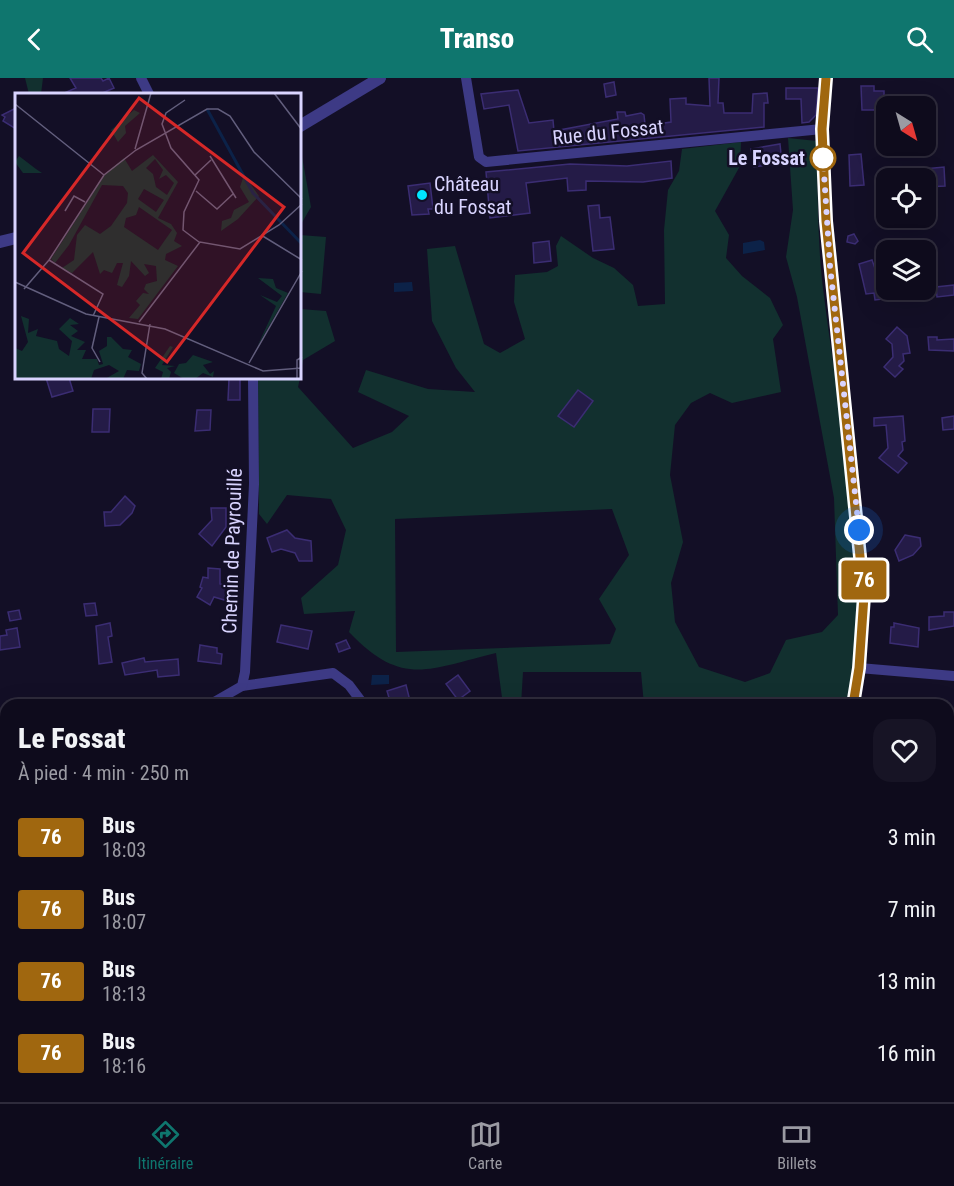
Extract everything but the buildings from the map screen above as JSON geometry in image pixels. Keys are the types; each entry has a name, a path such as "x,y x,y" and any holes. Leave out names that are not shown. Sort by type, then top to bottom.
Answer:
{"street":[{"path":"141,78 148,93"},
{"path":"302,125 380,78"},
{"name":"Rue du Fossat","path":"466,78 479,157 486,162 822,129"},
{"path":"826,78 822,129 830,266 863,573 863,625 853,699"},
{"path":"0,242 15,238"},
{"name":"Chemin de Payrouillé","path":"242,686 245,672 254,484 253,380"},
{"path":"859,668 954,676"},
{"path":"219,699 242,686 333,674 349,685 360,699"}],"green space":[{"path":"25,78 43,78 41,93 29,93"},
{"path":"788,138 817,141 820,258 853,502 857,555 859,607 857,657 850,699 643,699 641,672 523,672 521,699 502,699 496,653 434,668 417,670 401,667 385,661 368,650 349,632 355,611 304,614 301,598 338,565 346,530 331,499 287,495 267,524 259,514 258,380 300,380 298,387 353,448 392,432 409,416 358,392 366,370 428,389 475,392 456,368 432,321 427,249 455,246 484,344 500,353 525,339 514,302 515,275 547,272 558,266 556,246 561,236 593,258 614,268 633,285 638,306 665,304 664,230 668,190 679,171 682,149 741,142 740,166 715,211 729,235 726,258 742,276 770,298 783,325 773,339 781,392 732,403 710,393 691,403 675,425 670,475 683,542 671,583 675,622 699,667 745,682 770,673 786,640 822,632 838,615 834,498 797,297 786,257 793,210","holes":["612,509 629,555 599,599 616,629 610,644 396,652 395,519"]},
{"path":"302,156 311,207 302,223"},
{"path":"302,235 326,237 321,294 302,292"},
{"path":"302,309 326,311 335,341 303,360 302,366"}],"water":[{"path":"760,240 764,242 765,250 743,254 743,243"},
{"path":"412,282 413,291 394,292 394,283"},
{"path":"372,675 389,675 389,684 371,685"}],"bus line":[{"name":"76","path":"826,78 822,129 826,221 861,548 864,596 859,668 854,699"}],"place":[{"name":"Le Fossat","path":"823,158"},
{"name":"Château du Fossat","path":"422,195"}],"route":[{"path":"823,158 830,266 859,530"}]}
